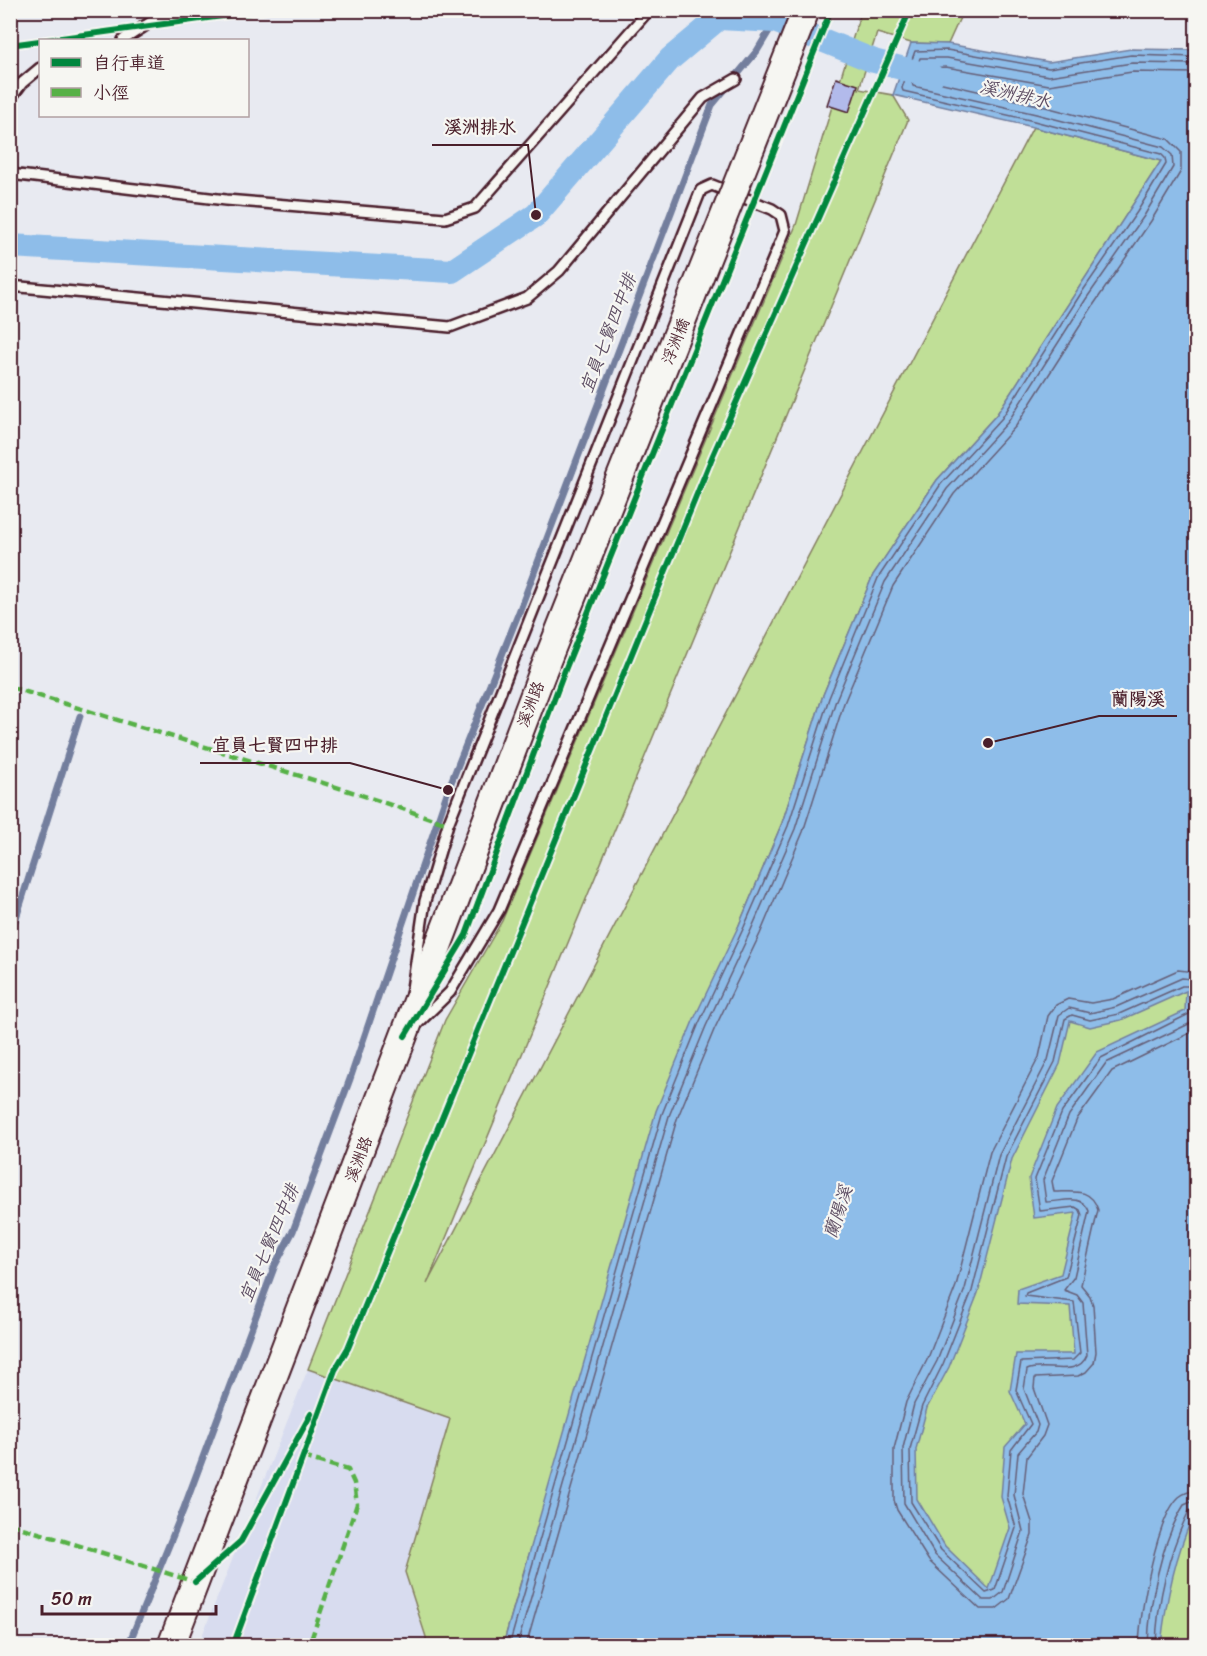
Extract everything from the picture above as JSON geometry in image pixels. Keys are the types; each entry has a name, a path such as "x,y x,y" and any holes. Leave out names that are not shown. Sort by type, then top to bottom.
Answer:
{"street":[{"name":"浮洲橋","path":"543,671 806,10"},
{"name":"溪洲路","path":"171,1646 543,671"}],"lane":[{"path":"124,39 153,20 177,10"},
{"path":"10,174 226,200 445,218 475,208 650,10"},
{"path":"10,99 22,83 39,69"},
{"path":"10,286 450,327 527,298 543,285 559,271 703,98 736,79"},
{"path":"712,184 772,209 781,215 785,231 499,910 450,992 405,1036 425,901 448,824 482,745 701,190 712,184"}],"shaded area":[{"path":"308,1369 450,1419 405,1572 426,1638 426,1645 198,1646"}],"green space":[{"path":"861,11 963,11 948,44 911,43 877,33 859,89 893,95 908,120 427,1284 1033,127 1161,161 997,414 937,480 873,575 823,695 782,823 739,925 525,1567 503,1645 426,1645 426,1637 405,1572 450,1419 308,1369 445,1020 502,921 796,225"},
{"path":"1196,596 1196,1645 821,1646"}],"water":[{"path":"911,43 948,44 1049,62 1131,49 1196,50 1196,1509 1173,1576 1161,1645 503,1645 656,1111 693,1021 739,925 782,823 823,695 873,575 937,480 997,414 1161,161 1033,127 893,95","holes":["1186,991 1185,1011 1097,1052 1057,1108 1029,1178 1034,1218 1076,1213 1061,1274 1018,1289 1017,1304 1070,1306 1074,1354 1016,1354 1010,1391 1025,1424 1005,1447 1001,1497 1010,1528 989,1589 945,1546 917,1499 916,1449 927,1408 949,1367 978,1293 1012,1159 1060,1064 1070,1021 1090,1027 1121,1020"]}],"building":[{"path":"836,78 858,85 849,112 827,105"}],"waterway":[{"name":"溪洲排水","path":"10,246 452,271 536,215 670,59 719,18 775,21 874,61 932,76"},
{"name":"宜員七賢四中排","path":"128,1646 184,1508 275,1265 293,1231 350,1079 448,790 519,612 712,105 757,51 775,21"},
{"path":"10,937 80,716"}],"marked path":[{"path":"10,687 346,790 448,824"},
{"path":"303,1457 348,1470 354,1483 357,1504 309,1646"},
{"path":"10,1524 195,1582"}],"cycle path":[{"path":"54,39 266,10"},
{"path":"405,1036 466,935 565,670 831,10"},
{"path":"233,1646 335,1370 348,1348 713,455 910,10"},
{"path":"10,45 39,41"},
{"path":"195,1582 241,1541 311,1414"}],"place":[{"name":"溪洲排水","path":"536,215"},
{"name":"蘭陽溪","path":"988,743"},
{"name":"宜員七賢四中排","path":"448,790"}]}
